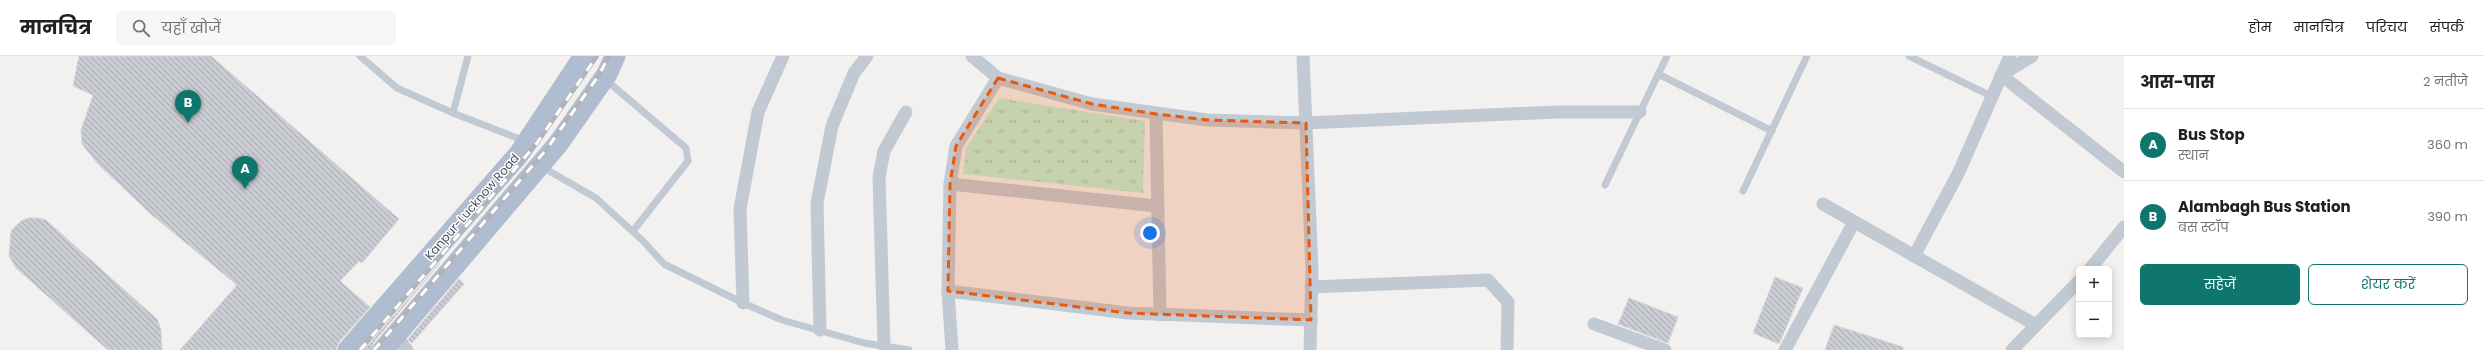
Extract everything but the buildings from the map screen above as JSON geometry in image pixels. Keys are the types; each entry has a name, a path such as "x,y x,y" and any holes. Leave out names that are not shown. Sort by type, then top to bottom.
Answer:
{"main road":[{"name":"Kanpur-Lucknow Road","path":"348,350 519,154 584,56"},
{"name":"Kanpur-Lucknow Road","path":"395,345 540,166 604,78 615,56"}],"street":[{"path":"743,303 740,209 758,112 783,56"},
{"path":"820,330 817,204 832,126 854,73 867,56"},
{"path":"972,56 998,78 1092,104 1207,120 1306,123 1557,112 1640,112"},
{"path":"1303,56 1311,287 1310,350"},
{"path":"1914,256 1958,174 1991,96 2010,56"},
{"path":"2001,75 2032,56"},
{"path":"2001,75 2124,172"},
{"path":"952,350 948,291 950,184 956,146 998,78"},
{"path":"884,346 879,177 884,151 906,112"},
{"path":"1156,114 1156,206 1160,315"},
{"path":"950,184 1156,206"},
{"path":"1823,204 2036,326"},
{"path":"1785,350 1854,222"},
{"path":"2092,266 2124,227"},
{"path":"1311,287 1488,280 1508,302 1507,350"},
{"path":"2012,350 2076,284"},
{"path":"948,291 1160,315 1311,320"},
{"path":"1594,324 1665,350"}],"lane":[{"path":"360,56 397,88 453,113 527,142"},
{"path":"453,113 468,56"},
{"path":"1605,185 1667,56"},
{"path":"1743,191 1807,56"},
{"path":"1909,56 1991,96"},
{"path":"1658,74 1772,131"},
{"path":"604,78 686,148 688,161 633,231"},
{"path":"540,166 596,198 633,231 664,264 743,303 782,320 820,330 863,347 884,346 909,350"}],"highlighted area":[{"path":"998,78 1092,104 1156,114 1207,120 1306,123 1311,320 1128,313 948,291 950,184 956,146"}],"green space":[{"path":"999,98 1145,121 1143,193 963,174 966,148"}],"railway":[{"path":"360,350 537,143 597,56"},
{"path":"374,350 546,150 599,75 609,56"}],"place":[{"name":"Alambagh Bus Station","path":"188,123"},
{"name":"Bus Stop","path":"245,189"}]}
